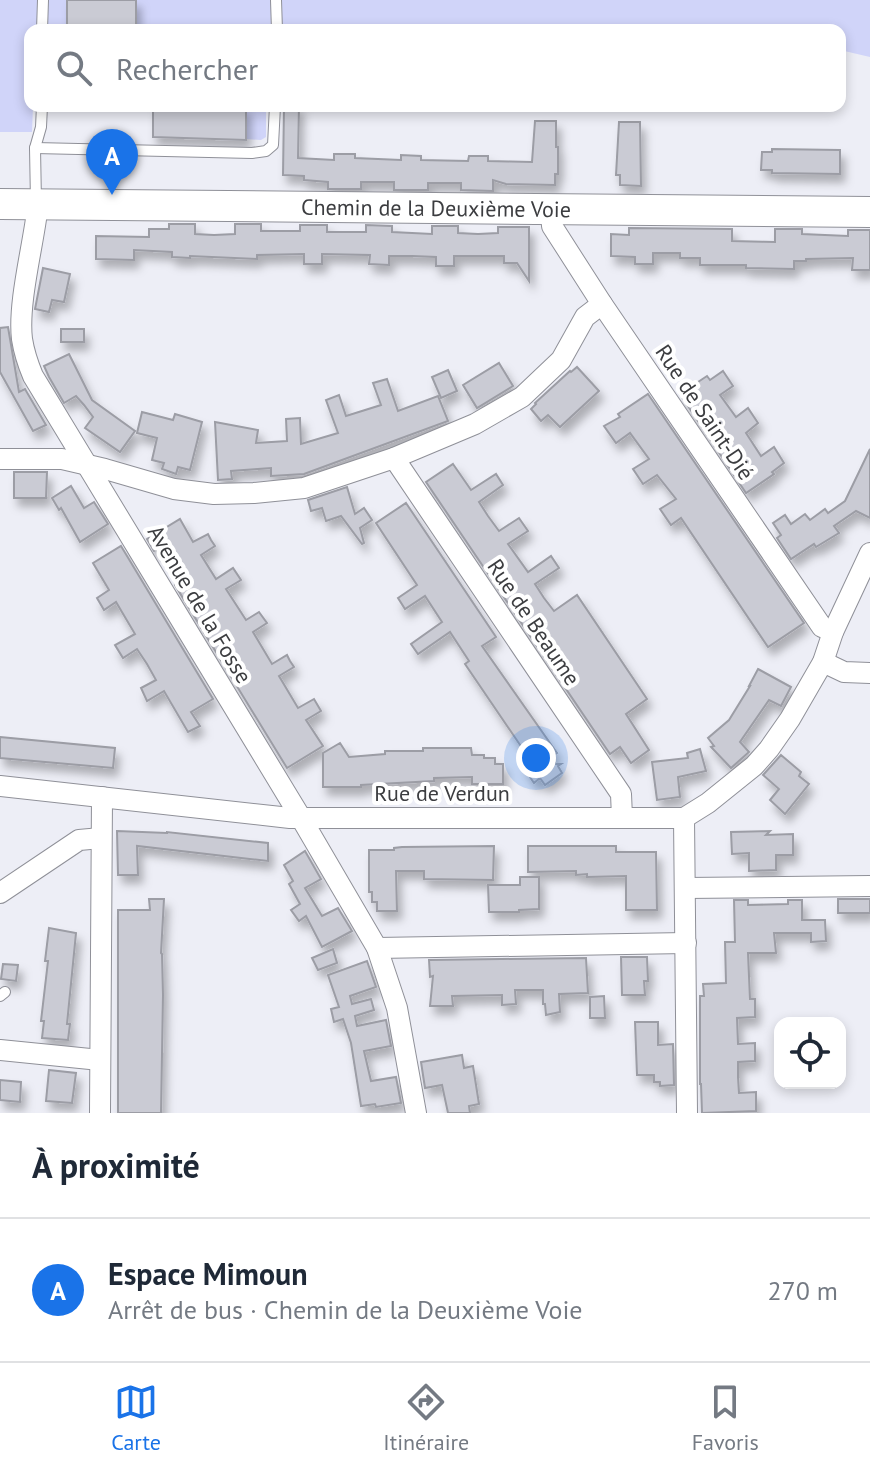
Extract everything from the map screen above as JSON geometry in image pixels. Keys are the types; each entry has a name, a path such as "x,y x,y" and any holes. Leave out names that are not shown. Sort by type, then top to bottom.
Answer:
{"street":[{"name":"Chemin de la Deuxième Voie","path":"0,204 870,212"},
{"name":"Avenue de la Fosse","path":"36,204 22,316 25,357 44,395 377,948 397,1008 416,1113"},
{"name":"Rue de Saint-Dié","path":"551,210 552,226 602,304 822,627 833,632"},
{"path":"0,459 62,459 174,489 214,494 304,488 394,458 475,424 522,397 561,360 585,317 602,304"},
{"name":"Rue de Beaume","path":"394,458 621,794 622,817"},
{"path":"687,1113 684,818 754,766 769,749 823,662 833,632 870,553"},
{"path":"823,662 844,672 870,673"},
{"name":"Rue de Verdun","path":"0,786 301,818 684,818"},
{"path":"100,1113 102,797"},
{"path":"0,893 79,840 101,838"},
{"path":"685,888 870,886"},
{"path":"377,948 686,943"},
{"path":"0,1050 100,1060"}],"lane":[{"path":"42,24 43,0"},
{"path":"276,0 277,24"},
{"name":"Avenue de la Fosse","path":"36,204 35,148 42,112"},
{"path":"35,148 266,151 273,145 275,112"}],"shaded area":[{"path":"0,0 870,0 870,57 846,51 846,24 24,24 24,112 33,112 32,132 0,132"},
{"path":"245,112 266,112 266,137 261,140 246,139"}],"building":[{"path":"67,0 136,0 136,24 67,24"},
{"path":"153,112 246,112 246,140 153,137"},
{"path":"284,112 299,112 298,158 334,160 334,154 355,154 355,158 401,160 401,155 421,156 421,160 468,161 469,156 488,156 488,161 532,162 535,121 556,121 558,174 555,174 555,185 506,184 493,180 493,191 461,190 461,183 428,183 428,190 394,190 394,182 361,182 361,189 328,189 328,182 283,175"},
{"path":"619,122 640,122 641,186 620,185 620,175 616,175"},
{"path":"772,149 840,150 840,174 772,173 772,170 761,170 762,152 772,152"},
{"path":"169,224 195,224 195,234 214,235 235,234 235,224 261,224 261,231 300,231 300,225 327,225 327,232 366,232 366,225 392,226 392,232 432,234 432,226 458,226 458,233 478,234 498,233 498,227 529,227 529,281 517,263 504,263 504,256 454,256 454,266 436,266 436,257 389,256 389,265 369,264 370,255 322,254 322,264 304,264 304,254 257,255 257,259 190,258 172,257 172,252 134,250 134,260 96,259 96,236 149,237 149,229 169,229"},
{"path":"629,228 732,229 732,241 775,242 775,229 802,229 802,234 848,236 848,230 870,230 870,270 852,270 853,258 794,261 794,269 746,268 746,265 700,265 700,258 680,258 680,253 653,253 653,264 635,264 635,257 611,256 611,234 629,235"},
{"path":"43,268 70,274 64,302 52,300 49,312 35,309"},
{"path":"8,327 19,392 25,389 46,425 33,431 0,372 0,328"},
{"path":"61,329 84,329 84,342 61,342"},
{"path":"69,354 92,400 135,431 120,452 85,428 93,417 76,396 64,403 49,377 44,366"},
{"path":"499,363 513,386 477,408 463,385"},
{"path":"577,367 599,391 560,427 548,415 541,421 531,409 535,403"},
{"path":"448,370 457,391 441,398 432,377"},
{"path":"723,371 733,386 720,395 736,417 748,408 758,423 746,433 761,456 774,447 784,463 772,472 774,474 746,493 680,394 707,376 710,380"},
{"path":"387,379 398,411 438,396 448,421 304,474 271,476 271,468 231,471 232,479 218,480 215,422 258,430 256,443 287,441 286,419 300,418 301,444 338,433 326,400 339,395 346,416 381,405 373,383"},
{"path":"648,394 804,623 768,647 681,518 671,525 660,509 676,499 657,475 643,484 633,469 649,459 630,433 616,443 604,426"},
{"path":"142,412 173,420 175,414 202,422 190,470 178,467 176,474 162,469 164,463 152,460 157,438 137,433"},
{"path":"870,449 870,518 856,511 834,526 839,533 791,559 777,538 781,535 773,523 785,515 791,524 805,514 810,520 825,509 828,513 845,501"},
{"path":"453,464 471,490 496,474 503,485 479,502 488,516 499,531 519,518 528,531 508,544 528,572 551,556 559,568 535,584 544,598 554,611 577,595 647,699 626,714 649,750 631,763 620,747 610,754 426,482"},
{"path":"14,472 47,472 46,498 14,498"},
{"path":"71,486 84,508 94,502 108,524 80,542 52,498"},
{"path":"347,487 355,514 364,508 372,520 360,528 362,544 341,516 326,521 322,508 311,511 308,500"},
{"path":"406,503 496,637 482,646 557,753 551,757 556,764 561,764 558,766 562,773 545,785 540,778 534,783 521,764 533,764 465,664 469,661 450,632 418,654 411,644 442,622 425,596 405,609 398,598 417,585 376,523"},
{"path":"180,519 193,542 208,534 215,546 201,555 216,579 233,568 241,580 226,589 246,620 259,612 267,623 253,632 272,664 287,655 294,667 279,676 298,708 314,699 321,711 306,720 323,746 287,768 175,585 182,581 162,547 154,551 147,539"},
{"path":"121,546 213,699 191,712 200,726 188,732 164,691 147,701 141,688 156,680 147,664 137,649 123,658 115,645 135,634 116,602 104,610 97,598 109,590 93,563"},
{"path":"758,669 791,687 781,706 769,700 740,742 749,752 731,768 711,747 714,746 708,738 729,720"},
{"path":"0,737 115,748 113,768 0,758"},
{"path":"340,743 349,757 385,754 385,751 423,751 423,748 471,748 472,755 495,758 495,764 503,764 503,784 472,784 472,777 434,778 434,781 361,787 323,787 323,753"},
{"path":"700,749 706,771 678,777 680,797 657,800 652,762 688,758 687,753"},
{"path":"781,755 801,772 799,776 809,784 785,814 770,800 779,789 763,775"},
{"path":"117,831 167,832 268,843 268,861 137,846 138,875 118,875"},
{"path":"770,831 766,835 793,834 793,855 776,855 776,870 749,871 749,853 732,854 731,832"},
{"path":"494,846 493,880 424,879 424,871 396,871 397,911 377,911 377,902 372,902 372,892 369,892 369,850"},
{"path":"528,846 616,846 616,852 656,852 657,910 626,910 626,876 587,877 587,874 576,875 576,871 528,872"},
{"path":"305,851 321,879 305,888 322,916 338,908 352,931 322,947 306,916 299,921 291,910 300,904 289,884 293,881 284,865"},
{"path":"520,877 539,877 539,909 489,912 488,885 520,885"},
{"path":"149,899 164,899 161,1113 118,1113 118,910 150,910"},
{"path":"838,899 870,899 870,913 838,913"},
{"path":"734,900 748,900 748,905 788,904 788,900 802,900 802,920 825,920 826,941 811,942 811,933 774,933 776,953 748,953 750,999 755,999 755,1017 737,1018 738,1044 755,1043 755,1061 738,1062 738,1077 739,1093 756,1092 756,1111 702,1113 700,996 704,996 703,984 726,983 725,942 735,942"},
{"path":"49,928 76,933 68,1040 42,1038"},
{"path":"333,949 337,963 318,970 312,958"},
{"path":"621,957 647,957 645,995 622,995"},
{"path":"586,958 588,993 559,994 560,1012 546,1015 543,990 515,990 516,1004 502,1005 502,995 452,996 453,1006 430,1006 433,976 430,977 429,960"},
{"path":"367,961 376,987 350,996 352,1004 371,999 374,1010 355,1016 357,1026 386,1020 391,1046 364,1051 371,1081 396,1077 401,1103 376,1107 375,1104 361,1106 351,1043 343,1019 334,1022 331,1009 339,1007 328,975"},
{"path":"3,964 18,965 16,981 1,979"},
{"path":"604,996 605,1018 590,1018 590,997"},
{"path":"635,1022 658,1022 658,1045 673,1044 674,1085 660,1086 660,1082 654,1082 654,1075 637,1075"},
{"path":"462,1055 464,1068 473,1066 479,1104 469,1106 470,1113 448,1113 442,1085 425,1088 421,1062"},
{"path":"49,1070 76,1073 72,1103 46,1101"},
{"path":"0,1080 21,1082 20,1102 0,1100"}],"place":[{"name":"Espace Mimoun","path":"112,195"}]}
